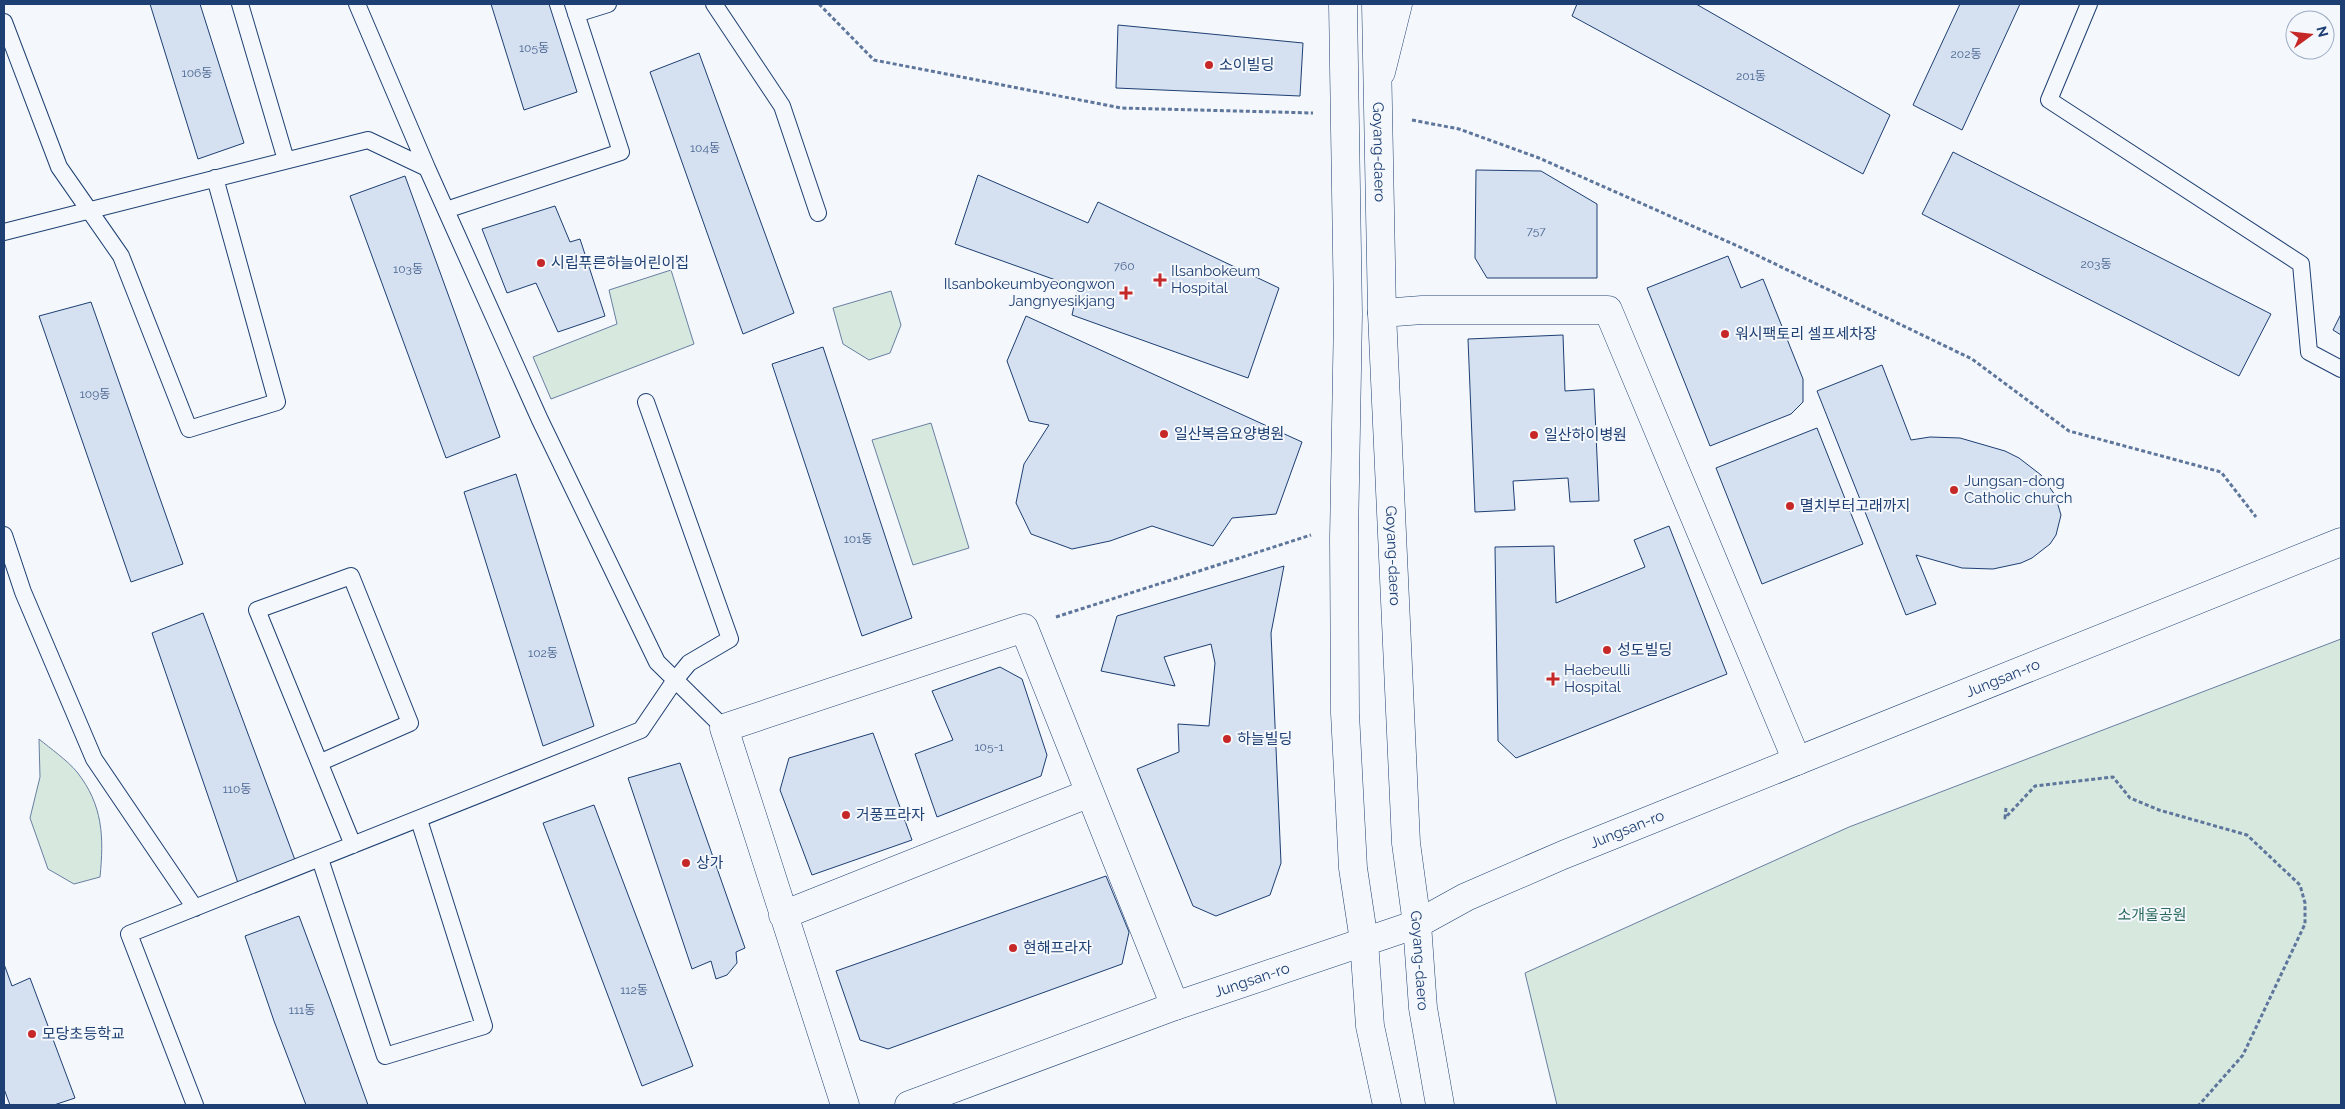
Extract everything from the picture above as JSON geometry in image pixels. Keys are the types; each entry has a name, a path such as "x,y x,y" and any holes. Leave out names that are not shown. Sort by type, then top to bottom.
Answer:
{"main road":[{"path":"1343,4 1348,314 1344,538 1345,714 1353,868 1364,941 1370,1026 1387,1105"},
{"name":"Goyang-daero","path":"1376,4 1382,313 1406,844 1416,924 1423,1008 1440,1105"},
{"path":"1377,91 1398,4"},
{"path":"1382,313 1422,310 1608,310 1797,761"},
{"name":"Jungsan-ro","path":"909,1105 1175,1006 1416,924 1466,897 1563,855 2341,542"},
{"path":"844,1105 724,728 1024,628 1175,1006"},
{"path":"784,915 1090,793"}],"lane":[{"path":"240,4 286,160"},
{"path":"357,4 540,420 652,653 657,662 724,728"},
{"path":"446,210 621,152 574,9 608,4"},
{"path":"714,4 782,106 818,213"},
{"path":"2090,4 2049,100 2302,264 2309,352 2341,369"},
{"path":"4,22 59,167 121,256 189,429 277,402 215,178"},
{"path":"4,232 368,140 428,168"},
{"path":"195,1105 129,934 641,730 689,663 730,639 646,402"},
{"path":"4,535 23,592 94,759 195,908"},
{"path":"321,762 410,723 351,576 257,610 354,845"},
{"path":"320,859 385,1056 484,1026 419,820"}],"path":[{"path":"819,4 874,60 1121,108 1318,113"},
{"path":"1412,120 1459,128 1539,158 1742,248 1972,358 2069,432 2222,472 2256,517"},
{"path":"1024,628 1314,534"},
{"path":"2006,808 2005,818 2035,786 2113,777 2130,798 2159,810 2248,835 2300,885 2304,903 2304,924 2243,1054 2199,1105"}],"green space":[{"path":"671,270 694,344 551,399 533,357 617,324 609,290"},
{"path":"891,291 901,325 890,353 869,360 843,344 833,308"},
{"path":"931,423 969,548 913,565 872,440"},
{"name":"소개울공원","path":"2341,639 2341,1105 1557,1105 1525,973 1849,827"},
{"path":"39,739 77,772 86,784 92,797 100,822 102,848 100,877 74,884 48,869 30,818 40,777"}],"building":[{"path":"150,4 200,4 244,143 198,159"},
{"path":"491,4 549,4 577,92 524,110"},
{"path":"1577,4 1696,4 1890,115 1863,174 1572,16"},
{"path":"1960,4 2020,4 1962,130 1913,105"},
{"name":"소이빌딩","path":"1118,25 1303,43 1300,96 1116,88"},
{"path":"699,53 794,313 743,334 650,72"},
{"path":"1953,152 2271,314 2239,376 1922,214"},
{"path":"1476,170 1541,171 1597,204 1597,278 1487,278 1475,258"},
{"path":"978,175 1088,223 1098,202 1279,288 1248,378 1072,315 1078,288 955,244"},
{"path":"405,176 500,437 446,458 350,196"},
{"name":"시립푸른하늘어린이집","path":"555,206 570,242 580,239 605,316 558,332 536,283 507,293 482,229"},
{"name":"워시팩토리 셀프세차장","path":"1728,256 1741,288 1763,279 1803,379 1803,402 1791,414 1710,446 1647,288"},
{"path":"91,302 183,564 131,582 39,316"},
{"path":"2341,314 2341,335 2333,330"},
{"name":"일산복음요양병원","path":"1026,316 1302,442 1276,514 1232,518 1213,546 1152,526 1110,541 1072,549 1031,534 1016,503 1024,464 1049,425 1029,421 1007,361"},
{"name":"일산하이병원","path":"1563,335 1565,391 1594,389 1599,501 1570,502 1568,478 1513,481 1515,510 1475,512 1468,339"},
{"path":"823,347 912,618 862,636 772,364"},
{"name":"Jungsan-dong Catholic church","path":"1882,365 1911,440 1930,437 1960,438 2005,451 2019,458 2041,475 2055,495 2061,515 2056,535 2050,544 2032,558 2021,563 1993,569 1962,568 1916,555 1936,604 1906,615 1817,391"},
{"name":"멸치부터고래까지","path":"1817,428 1863,544 1762,584 1716,468"},
{"path":"516,474 594,726 543,746 464,492"},
{"name":"성도빌딩","path":"1669,526 1727,674 1516,758 1498,741 1495,547 1554,546 1556,603 1645,567 1634,540"},
{"name":"하늘빌딩","path":"1284,566 1271,633 1281,863 1270,895 1216,916 1193,906 1137,769 1179,752 1178,724 1209,726 1215,663 1211,644 1164,657 1175,686 1101,671 1117,616"},
{"path":"203,613 295,860 238,883 152,633"},
{"path":"1000,667 1022,679 1047,755 1041,776 937,817 915,754 953,740 932,691"},
{"name":"거풍프라자","path":"873,733 912,840 812,875 780,790 789,758"},
{"name":"상가","path":"680,763 745,948 736,952 737,963 727,975 716,979 711,961 692,969 628,778"},
{"path":"594,805 693,1066 642,1086 543,823"},
{"name":"현해프라자","path":"1106,876 1129,932 1122,964 888,1049 860,1040 836,971"},
{"path":"299,916 368,1105 306,1105 274,1021 245,936"},
{"name":"모당초등학교","path":"4,964 12,986 30,978 75,1098 54,1105 10,1105 4,1089"}],"place":[{"name":"소이빌딩","path":"1209,65"},
{"name":"시립푸른하늘어린이집","path":"541,263"},
{"name":"Ilsanbokeum Hospital","path":"1160,280"},
{"name":"Ilsanbokeumbyeongwon Jangnyesikjang","path":"1126,293"},
{"name":"워시팩토리 셀프세차장","path":"1725,334"},
{"name":"일산복음요양병원","path":"1164,434"},
{"name":"일산하이병원","path":"1534,435"},
{"name":"Jungsan-dong Catholic church","path":"1954,490"},
{"name":"멸치부터고래까지","path":"1790,506"},
{"name":"성도빌딩","path":"1607,650"},
{"name":"Haebeulli Hospital","path":"1553,679"},
{"name":"하늘빌딩","path":"1227,739"},
{"name":"거풍프라자","path":"846,815"},
{"name":"상가","path":"686,863"},
{"name":"현해프라자","path":"1013,948"},
{"name":"모당초등학교","path":"32,1034"}]}
